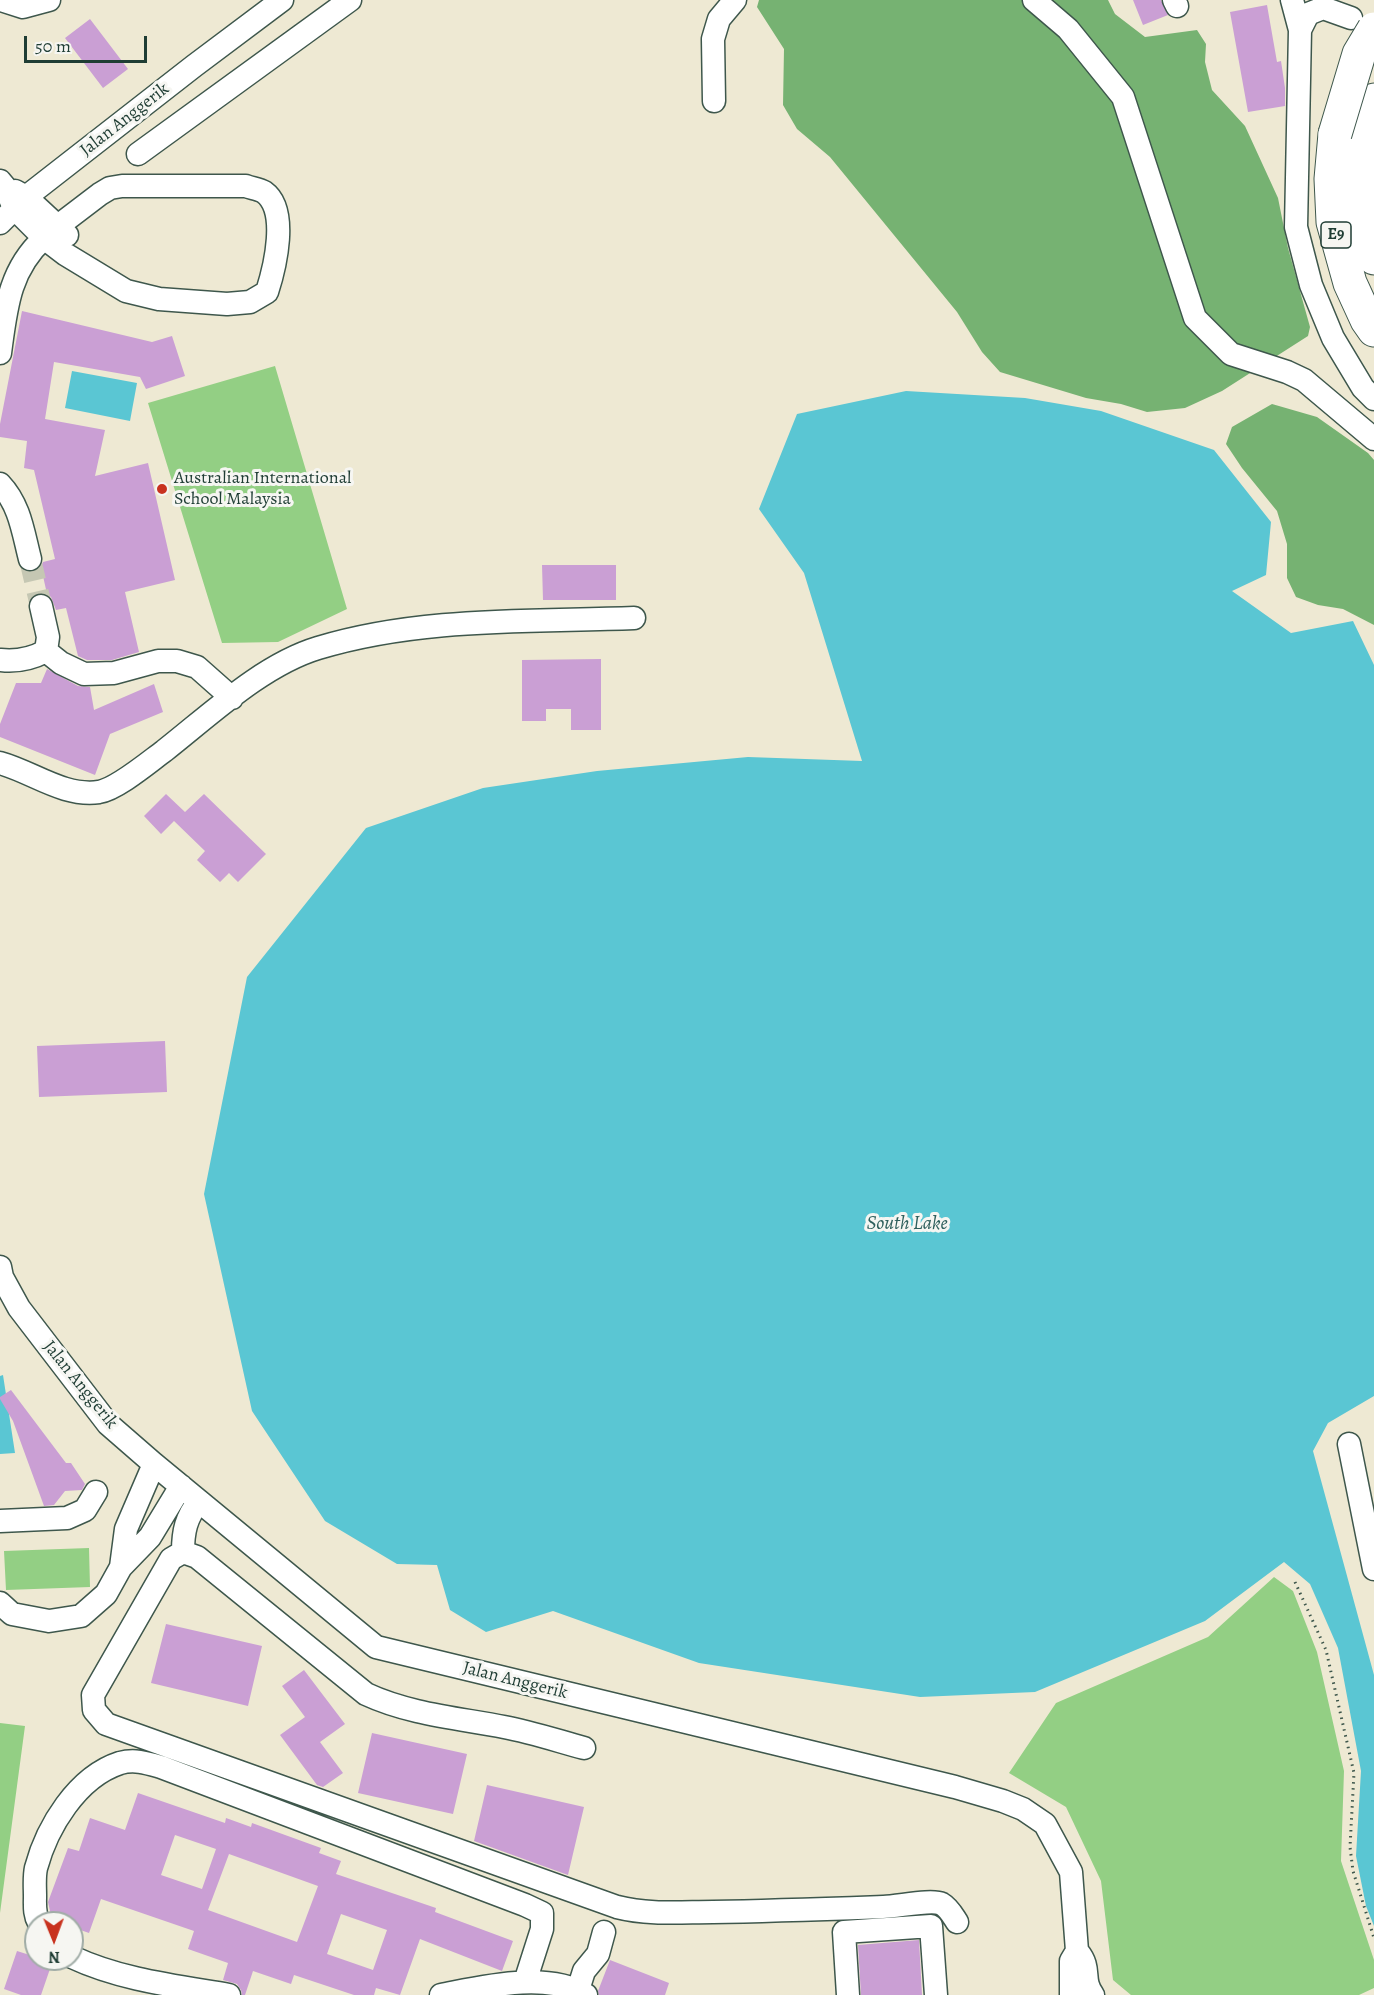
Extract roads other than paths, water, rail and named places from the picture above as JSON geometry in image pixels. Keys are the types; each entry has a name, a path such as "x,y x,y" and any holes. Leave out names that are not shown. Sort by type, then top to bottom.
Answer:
{"highway":[{"name":"E9","path":"1362,23 1350,133 1369,245 1374,258"},
{"name":"E9","path":"1374,100 1350,133 1331,179 1333,222 1350,282 1374,330"}],"street":[{"path":"1,0 23,7 49,0"},
{"name":"Jalan Anggerik","path":"13,209 194,66 282,0"},
{"path":"138,154 350,0"},
{"path":"714,101 713,39 719,19 735,0"},
{"path":"1034,0 1068,28 1123,97 1195,318 1231,354 1287,372 1304,380 1374,439"},
{"path":"1292,0 1300,30 1296,227 1311,285 1334,338 1363,388 1374,399"},
{"path":"1335,0 1362,23 1374,41"},
{"path":"1300,30 1308,14 1323,8 1362,23"},
{"path":"1300,30 1323,22 1344,28 1374,60"},
{"path":"0,353 2,315 21,266 33,248 51,232 110,188 122,186 246,186 264,192 273,204 278,224 278,244 275,267 267,292 250,302 227,304 159,299 126,291 64,254 70,241 69,236 51,232 13,209 3,184"},
{"path":"0,484 10,494 17,509 30,559"},
{"path":"41,606 48,637 46,651"},
{"path":"0,763 67,790 100,792 133,775 267,671 316,649 376,633 436,626 634,618"},
{"path":"0,660 33,658 46,651"},
{"path":"46,651 61,663 84,674 114,673 158,661 177,661 197,667 232,698"},
{"name":"Jalan Anggerik","path":"0,1267 2,1277 19,1308 108,1424 376,1647 955,1788 1023,1809 1045,1824 1071,1872 1077,1951 1086,1962 1087,1986 1093,1995"},
{"path":"1349,1444 1374,1569"},
{"path":"121,1567 126,1529 154,1464"},
{"path":"0,1603 12,1614 49,1622 81,1616 106,1594 121,1567 150,1537 181,1486"},
{"path":"0,1521 66,1518 85,1510 96,1492"},
{"path":"183,1552 185,1524 199,1500"},
{"path":"584,1748 508,1728 410,1710 388,1704 366,1694 197,1557 183,1552 171,1559 93,1695 93,1710 106,1724 617,1907 653,1912 753,1912 889,1907 931,1903 942,1904 957,1922"},
{"path":"35,1911 35,1870 51,1827 78,1791 101,1772 121,1763 139,1760 542,1913 542,1929 525,1982"},
{"path":"848,1995 844,1932 931,1926 936,1995"},
{"path":"454,1994 525,1982 552,1984 582,1993 585,1971 598,1954 604,1932"},
{"name":"Jalan Anggerik","path":"1071,1995 1071,1961 1077,1951"},
{"path":"84,1962 140,1980 229,1995"}],"water":[{"path":"72,371 137,383 130,421 65,408"},
{"name":"South Lake","path":"906,391 1025,398 1101,411 1214,450 1271,522 1266,575 1232,591 1291,633 1353,621 1374,665 1374,1396 1328,1423 1313,1451 1374,1675 1374,1926 1366,1906 1356,1856 1361,1771 1338,1648 1310,1584 1284,1562 1205,1621 1035,1692 920,1697 699,1663 553,1611 486,1632 450,1610 437,1565 397,1564 325,1521 252,1411 204,1194 247,977 366,828 483,788 597,771 748,757 862,761 804,573 759,509 797,414"},
{"path":"3,1375 15,1453 0,1454 0,1376"}],"tunnel":[{"path":"30,559 41,606"}],"place":[{"name":"Australian International School Malaysia","path":"162,489"}]}
